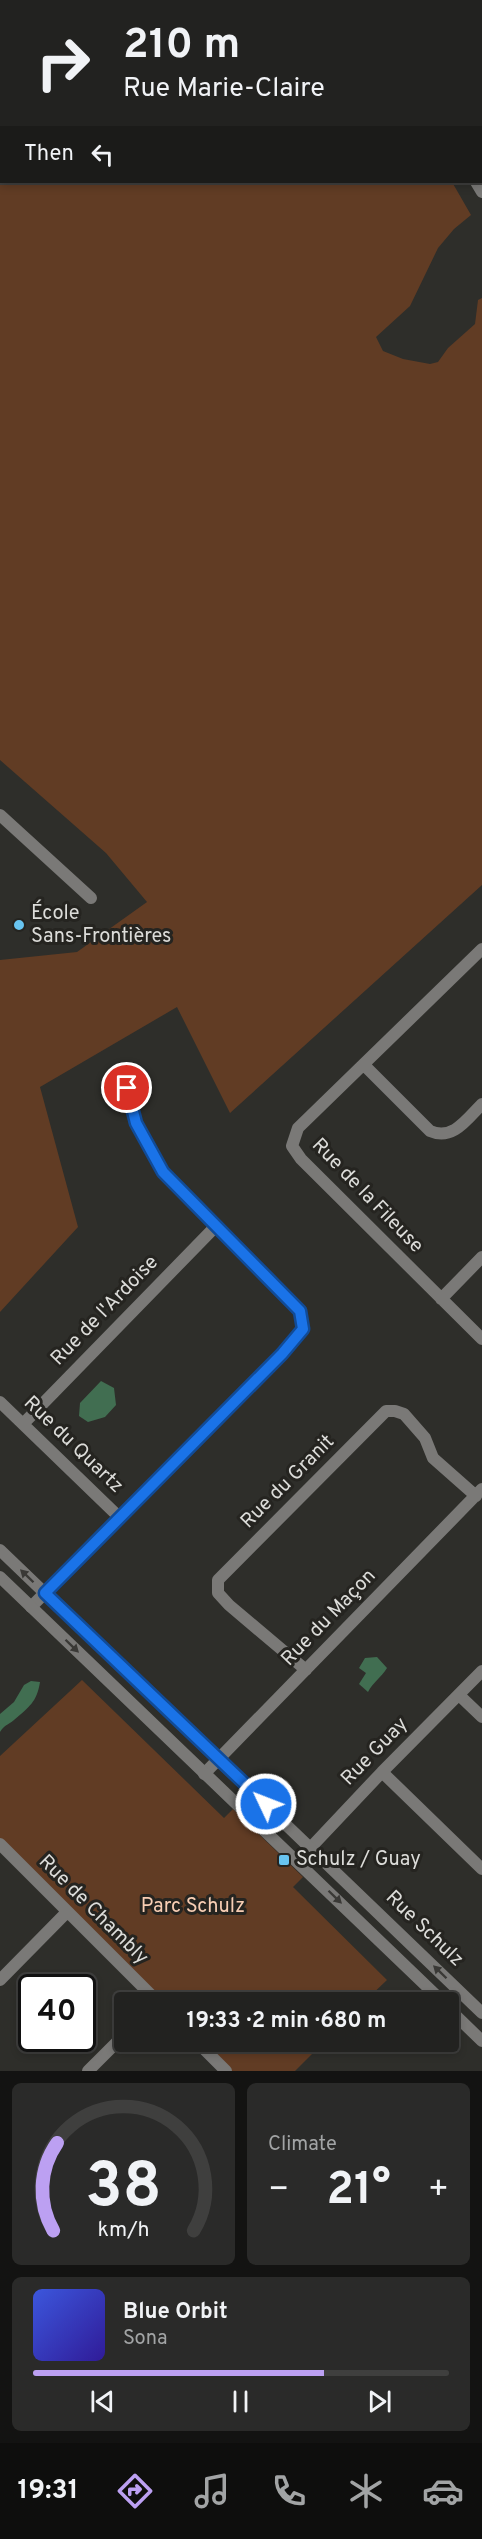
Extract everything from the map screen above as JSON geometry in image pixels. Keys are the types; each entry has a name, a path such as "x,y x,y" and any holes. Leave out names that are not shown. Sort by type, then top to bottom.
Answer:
{"street":[{"path":"0,814 91,898"},
{"name":"Rue de la Fileuse","path":"482,950 298,1128 292,1146 301,1159 482,1339"},
{"path":"364,1065 430,1131 438,1135 449,1134 460,1127 482,1104"},
{"path":"31,1607 282,1354 303,1329 300,1311 163,1172 136,1123 127,1088"},
{"name":"Rue de l'Ardoise","path":"23,1424 216,1226"},
{"path":"441,1299 482,1257"},
{"name":"Rue du Quartz","path":"0,1402 119,1517"},
{"name":"Rue du Granit","path":"306,1670 229,1605 218,1593 218,1580 386,1411 404,1414 425,1438 433,1458 479,1492"},
{"name":"Rue du Maçon","path":"204,1774 479,1492"},
{"name":"Rue Schulz","path":"0,1550 482,2013"},
{"name":"Rue Schulz","path":"0,1576 432,1992"},
{"name":"Rue Guay","path":"298,1861 482,1671"},
{"path":"128,1700 142,1686"},
{"path":"459,1695 482,1717"},
{"path":"382,1772 482,1869"},
{"name":"Rue de Chambly","path":"0,1844 148,1992"},
{"path":"0,1980 67,1912"},
{"path":"405,1966 419,1952"},
{"path":"459,2019 482,2041"},
{"path":"88,2071 114,2045"},
{"path":"207,2052 226,2071"}],"green space":[{"path":"0,183 453,183 471,215 454,229 438,248 410,306 376,337 383,351 403,359 430,364 438,362 448,348 475,324 478,300 482,298 482,885 230,1113 177,1007 40,1087 78,1227 0,1312 0,960 77,952 147,902 106,853 0,760"},
{"name":"Parc Schulz","path":"82,1680 224,1818 233,1809 303,1877 293,1887 387,1980 374,1992 143,1992 0,1848 0,1756"},
{"path":"202,2052 314,2052 295,2071 221,2071"}],"shaded area":[{"path":"101,1381 114,1388 116,1405 105,1417 88,1422 79,1416 80,1403"},
{"path":"377,1657 387,1668 368,1692 359,1684 366,1673 359,1668 365,1658"},
{"path":"31,1681 40,1682 32,1704 0,1732 0,1714 14,1702 24,1685"}],"place":[{"name":"École Sans-Frontières","path":"19,925"},
{"name":"Schulz / Guay","path":"284,1860"}],"route":[{"path":"127,1088 142,1138 163,1172 300,1311 303,1329 282,1354 45,1593 266,1804"}]}
